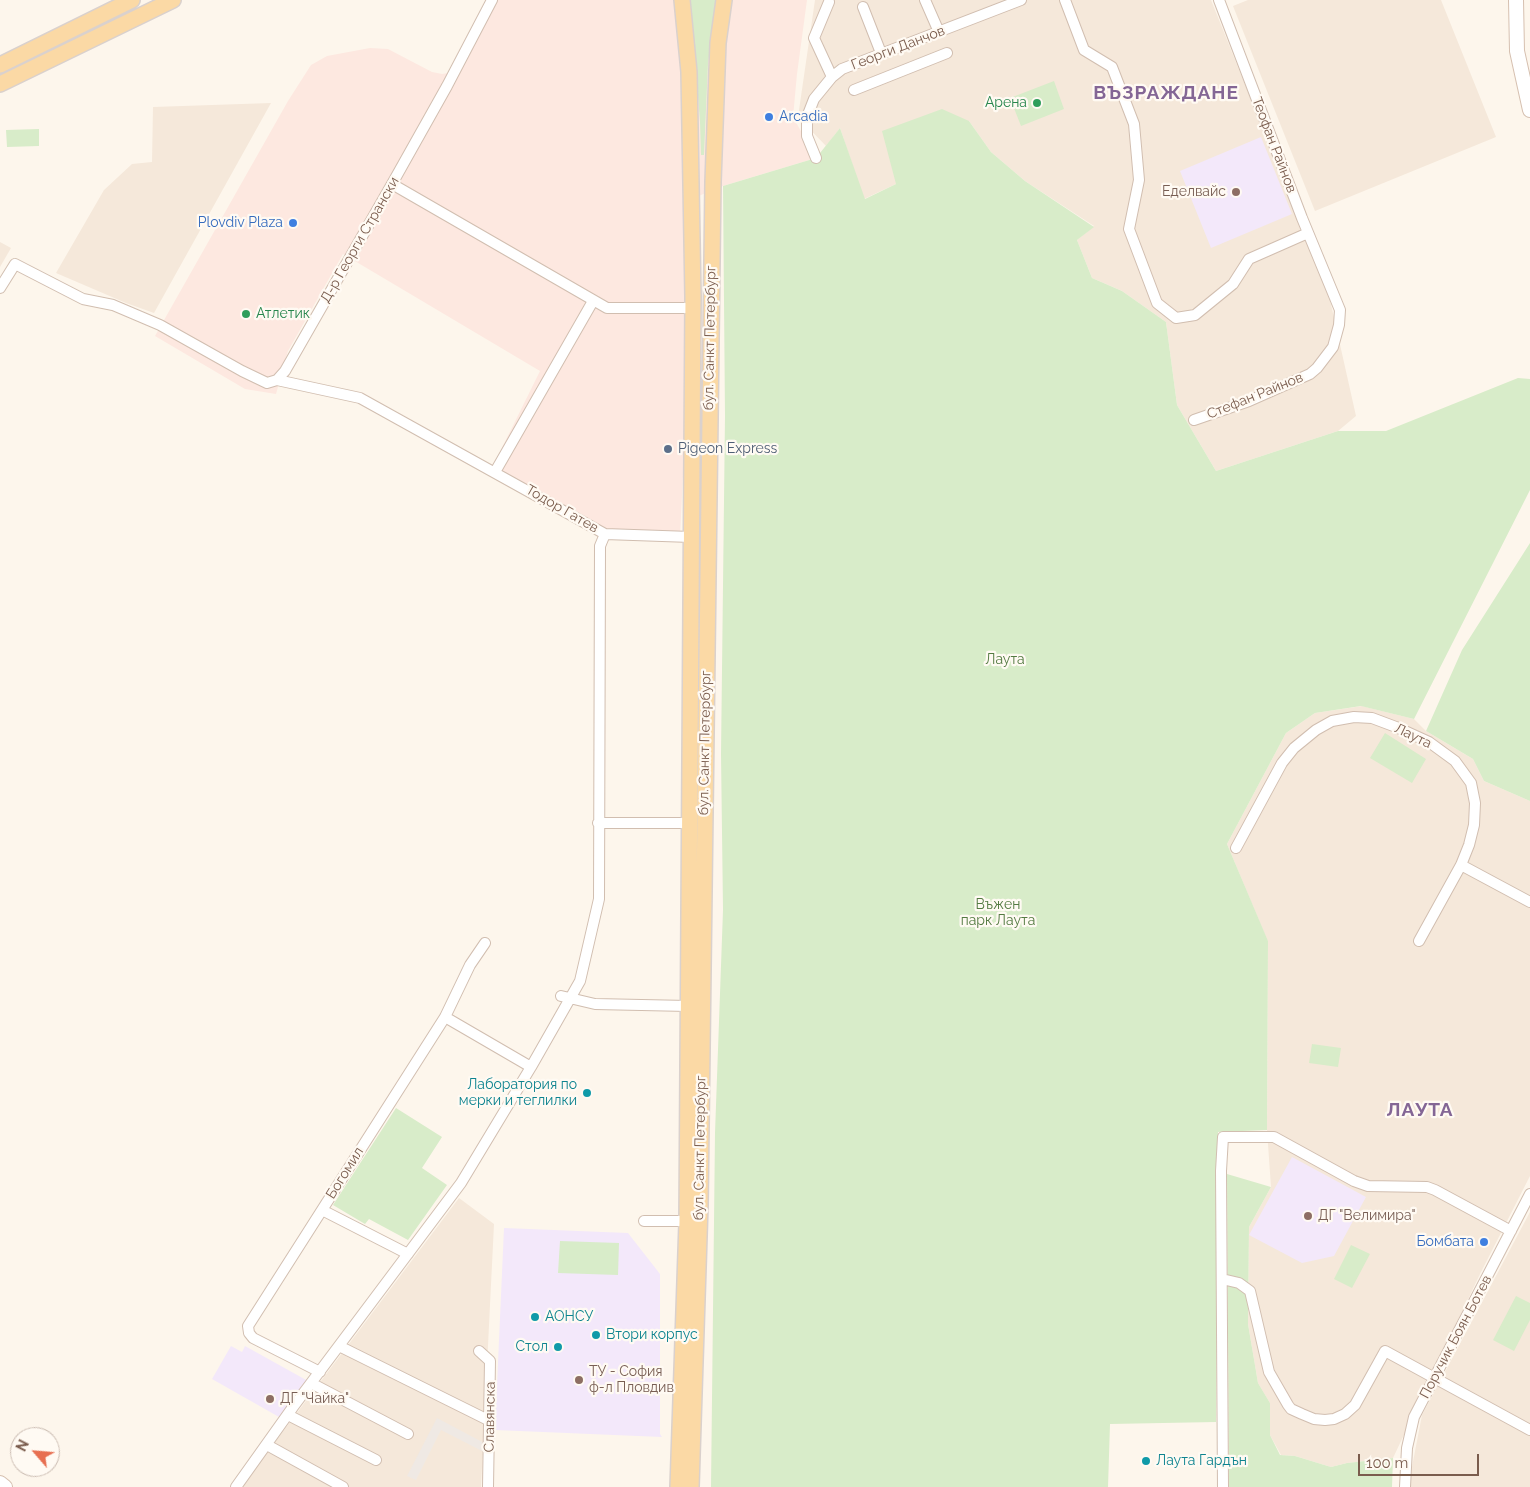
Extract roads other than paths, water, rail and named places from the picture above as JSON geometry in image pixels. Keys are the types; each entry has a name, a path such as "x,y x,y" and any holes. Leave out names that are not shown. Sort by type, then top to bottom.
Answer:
{"main road":[{"path":"0,65 132,0"},
{"path":"0,84 173,0"},
{"name":"бул. Санкт Петербург","path":"678,1487 693,1222 688,1006 693,308 689,72 682,0"},
{"name":"бул. Санкт Петербург","path":"692,1487 693,1222 712,182 717,58 724,0"}],"street":[{"name":"Д-р Георги Странски","path":"277,380 285,371 392,184 447,86 492,0"},
{"path":"925,0 939,32"},
{"name":"Георги Данчов","path":"816,158 807,136 807,117 814,99 832,77 842,69 939,32 996,4 1021,0"},
{"path":"1065,0 1084,50 1112,67 1134,124 1139,180 1129,229 1157,303 1176,318 1195,315 1233,284 1249,259 1308,233"},
{"name":"Теофан Райнов","path":"1219,0 1308,233"},
{"path":"1516,0 1517,51 1530,110"},
{"path":"829,2 814,38 832,77"},
{"path":"863,7 881,54"},
{"path":"854,90 947,53"},
{"path":"392,184 607,308 693,308"},
{"name":"Стефан Райнов","path":"1194,420 1249,401 1310,374 1333,347 1339,325 1340,310 1308,233"},
{"path":"0,288 15,264 83,299 113,305 160,325 267,383 277,380"},
{"path":"495,472 593,301"},
{"name":"Тодор Гатев","path":"277,380 360,398 605,534 692,537"},
{"path":"236,1487 288,1414 461,1183 531,1068 566,998 580,981 598,899 600,546 605,534"},
{"name":"Лаута","path":"1236,848 1282,763 1294,748 1316,730 1332,721 1372,718 1396,726 1436,746 1455,761 1471,783 1475,803 1474,825 1461,865 1419,941"},
{"path":"598,823 690,823"},
{"path":"1461,865 1530,902"},
{"name":"Богомил","path":"320,1372 254,1338 249,1333 248,1326 445,1017 470,964 484,943"},
{"path":"566,998 595,1004 688,1006"},
{"path":"445,1017 531,1068"},
{"path":"1222,1487 1222,1136 1274,1137 1354,1181 1368,1186 1427,1187 1511,1231"},
{"name":"Поручик Боян Ботев","path":"1405,1487 1410,1431 1414,1417 1530,1194"},
{"path":"322,1210 408,1254"},
{"path":"644,1221 693,1222"},
{"path":"1222,1279 1239,1282 1250,1291 1269,1372 1291,1409 1325,1420 1334,1419 1345,1414 1354,1405 1385,1351 1530,1430"},
{"path":"339,1346 490,1421"},
{"name":"Славянска","path":"479,1351 490,1361 488,1487"},
{"path":"311,1383 408,1434"},
{"path":"288,1414 376,1460"},
{"path":"267,1445 343,1487"},
{"path":"0,1483 5,1487"}],"place":[{"name":"Арена","path":"1037,103"},
{"name":"Arcadia","path":"769,117"},
{"name":"Еделвайс","path":"1236,192"},
{"name":"Plovdiv Plaza","path":"293,223"},
{"name":"Атлетик","path":"246,314"},
{"name":"Pigeon Express","path":"668,449"},
{"name":"Лаборатория по мерки и теглилки","path":"587,1093"},
{"name":"ДГ \"Велимира\"","path":"1308,1216"},
{"name":"Бомбата","path":"1484,1242"},
{"name":"АОНСУ","path":"535,1317"},
{"name":"Втори корпус","path":"596,1335"},
{"name":"Стол","path":"558,1347"},
{"name":"ТУ - София ф-л Пловдив","path":"579,1380"},
{"name":"ДГ \"Чайка\"","path":"270,1399"},
{"name":"Лаута Гардън","path":"1146,1461"}],"district":[{"name":"ВЪЗРАЖДАНЕ","path":"1166,93"},
{"name":"ЛАУТА","path":"1420,1110"}],"park label":[{"name":"Въжен парк Лаута","path":"998,914"}]}
